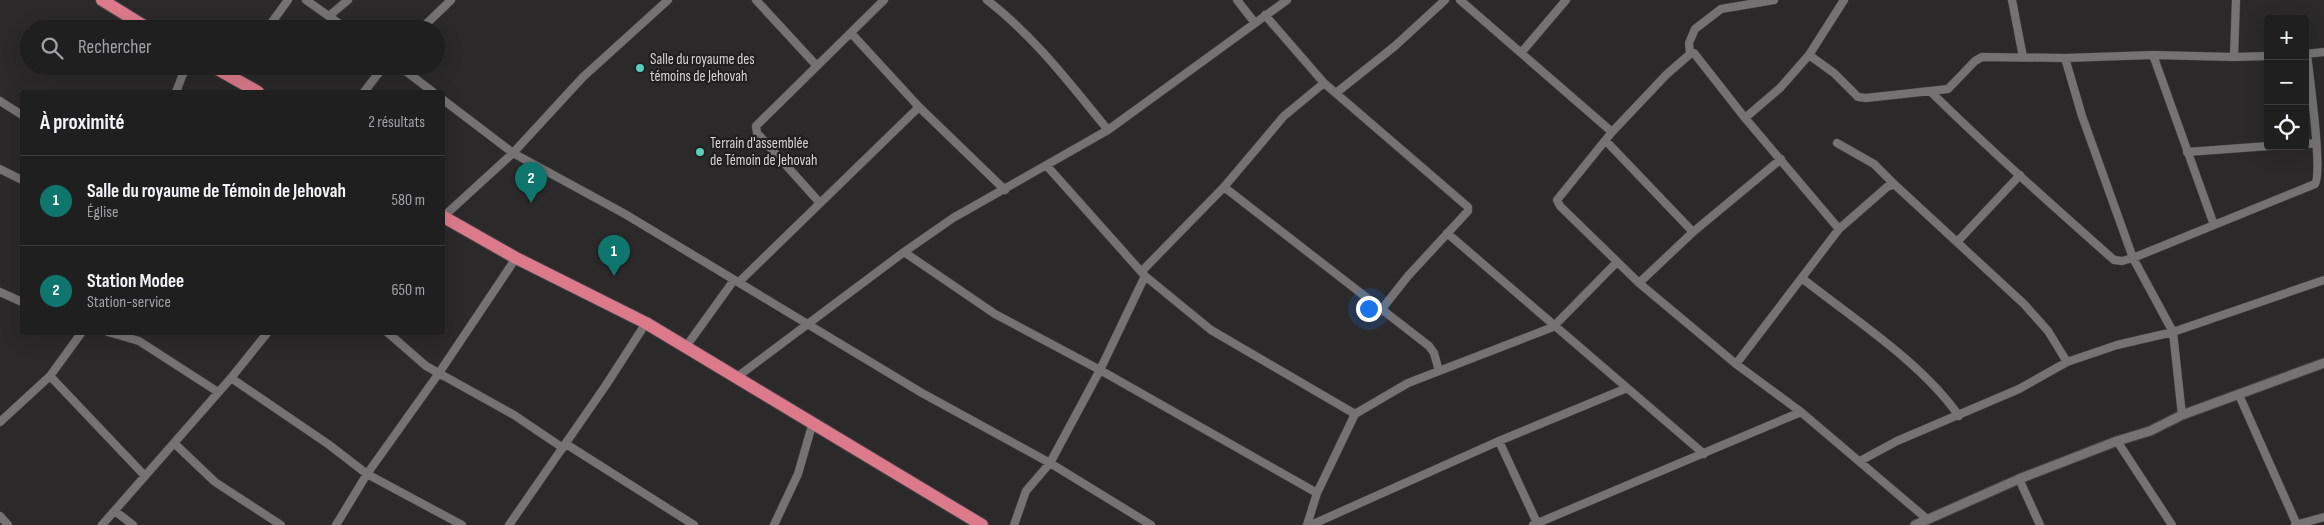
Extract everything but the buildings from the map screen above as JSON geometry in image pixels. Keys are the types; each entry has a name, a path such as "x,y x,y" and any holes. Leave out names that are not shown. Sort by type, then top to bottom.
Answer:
{"highway":[{"path":"102,0 134,20"},
{"path":"228,75 255,90"},
{"path":"445,218 516,258 646,323 982,525"}],"street":[{"path":"274,20 288,0"},
{"path":"306,0 334,20"},
{"path":"329,16 348,0"},
{"path":"430,20 451,0"},
{"path":"445,215 513,153 583,77 668,0"},
{"path":"756,0 816,65"},
{"path":"820,204 755,130 756,126 884,0"},
{"path":"987,0 1019,26 1047,55 1108,130"},
{"path":"1237,0 1255,23"},
{"path":"737,377 904,252 953,218 1108,130 1287,0"},
{"path":"1336,93 1395,46 1445,0"},
{"path":"1460,0 1612,132"},
{"path":"1521,53 1566,0"},
{"path":"1690,54 1689,43 1695,29 1721,9 1774,0"},
{"path":"1744,118 1780,88 1809,55 1844,0"},
{"path":"2012,0 2023,57"},
{"path":"2234,57 2236,0"},
{"path":"1266,16 1324,83 1468,207 1468,211 1408,276 1382,310"},
{"path":"851,33 919,107 1005,190"},
{"path":"2309,54 2324,52"},
{"path":"1839,229 1744,118 1696,54 1690,54 1667,74 1612,132 1557,200 1560,206 1639,283 1736,364 1801,412 1926,519"},
{"path":"1809,55 1834,73 1858,96 1866,98 1931,92 1951,88 1978,58 2065,58 2153,54 2264,56"},
{"path":"2153,54 2214,225"},
{"path":"2065,58 2082,116 2133,258 2173,332 2182,415"},
{"path":"1931,92 1985,144 2114,260 2122,261 2315,184 2318,177 2316,143 2307,60"},
{"path":"177,90 183,75"},
{"path":"366,90 377,75"},
{"path":"411,75 430,90"},
{"path":"1014,525 1029,486 1050,463 1100,370 1144,274 1224,188 1284,116 1324,83"},
{"path":"0,101 20,114"},
{"path":"445,102 513,153 624,214 922,393 1050,463 1151,525"},
{"path":"685,348 737,281 820,204 919,107"},
{"path":"1606,141 1693,232"},
{"path":"1837,143 1874,164 1958,242 2036,317 2067,362"},
{"path":"2309,144 2316,143"},
{"path":"2187,152 2264,146"},
{"path":"1639,283 1693,232 1781,159"},
{"path":"1047,166 1144,274 1228,342 1355,414"},
{"path":"0,169 20,179"},
{"path":"1958,242 2020,175"},
{"path":"1736,364 1803,279 1839,229 1887,187 1894,184"},
{"path":"1224,188 1429,346 1434,353 1438,371"},
{"path":"1447,233 1704,454"},
{"path":"904,252 995,314 1100,370 1317,493"},
{"path":"336,525 366,474 439,373 516,258"},
{"path":"1307,525 1317,493 1355,414 1393,390 1553,326 1617,262"},
{"path":"1803,279 1918,371 1949,402 1959,416"},
{"path":"1860,462 1897,441 1959,416 2018,389 2067,362 2118,345 2173,332 2324,280"},
{"path":"0,292 20,301"},
{"path":"509,525 646,323"},
{"path":"2,416 50,376 80,335"},
{"path":"118,335 138,341 218,392"},
{"path":"102,525 231,378 266,335"},
{"path":"390,335 424,364 514,414 694,525"},
{"path":"1915,525 2019,479 2117,441 2150,431 2182,415 2324,363"},
{"path":"50,376 145,476"},
{"path":"231,378 328,444 366,474 462,525"},
{"path":"1312,525 1499,441 1627,388"},
{"path":"2239,395 2296,525 2324,517"},
{"path":"1499,441 1536,524 1801,412"},
{"path":"774,525 798,474 813,422"},
{"path":"2117,441 2172,525"},
{"path":"174,443 215,482 281,525"},
{"path":"2019,479 2040,525"},
{"path":"115,511 133,525"},
{"path":"0,516 8,525"}],"place":[{"name":"Salle du royaume des témoins de Jehovah","path":"640,68"},
{"name":"Terrain d'assemblée de Témoin de Jehovah","path":"700,152"},
{"name":"Station Modee","path":"531,203"},
{"name":"Salle du royaume de Témoin de Jehovah","path":"614,276"}]}
